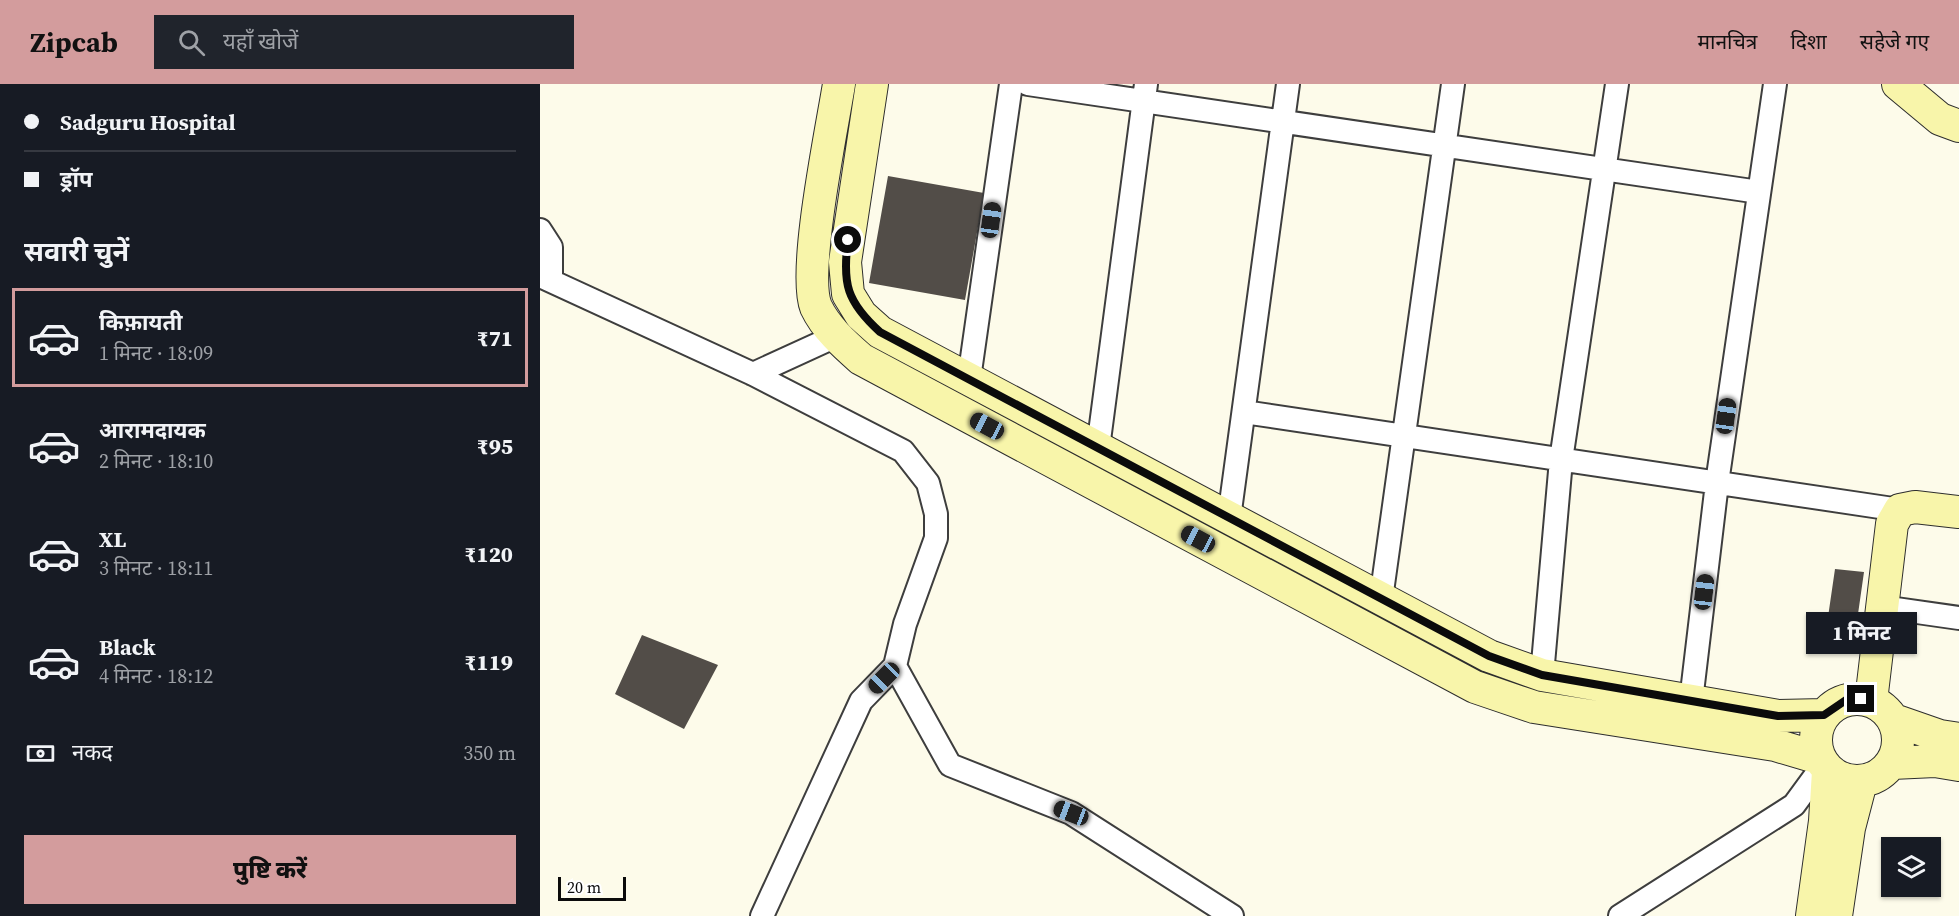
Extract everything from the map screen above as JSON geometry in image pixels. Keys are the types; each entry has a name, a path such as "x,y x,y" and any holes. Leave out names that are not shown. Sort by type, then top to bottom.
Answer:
{"main road":[{"path":"839,84 812,261 816,305 836,336 861,359 1475,687 1534,707 1775,745 1824,764 1840,778 1861,782 1882,774 1892,763 1899,742 1882,711 1882,607 1892,524 1900,510 1915,507 1959,512"},
{"path":"872,84 845,262 848,294 861,315 880,332 1489,656 1542,675 1778,716 1824,715"},
{"path":"1898,84 1940,119 1959,126"},
{"path":"836,336 861,315"},
{"path":"1367,629 1381,599"},
{"path":"1812,916 1825,820 1824,764 1816,732 1824,715 1846,700 1882,711 1940,736 1959,739"},
{"path":"1892,763 1935,761 1959,765"},
{"path":"1836,916 1849,828 1861,782"}],"street":[{"path":"969,379 1011,84"},
{"path":"1028,84 1145,93 1283,122 1759,192"},
{"path":"1229,518 1288,84"},
{"path":"1381,599 1453,84"},
{"path":"1542,675 1561,460 1602,169 1617,84"},
{"path":"1691,701 1717,483 1775,84"},
{"path":"1098,448 1145,93"},
{"path":"540,230 551,247 545,278 753,374 903,451 928,483 936,513 936,538 905,624 895,666 861,701 762,916"},
{"path":"753,374 836,336"},
{"path":"1244,412 1900,510"},
{"path":"1882,607 1959,618"},
{"path":"895,666 950,765 1071,813 1232,916"},
{"path":"1620,916 1794,805 1824,764"}],"building":[{"path":"888,176 984,193 965,300 869,283"},
{"path":"1835,569 1864,572 1857,621 1828,617"},
{"path":"642,635 718,665 684,729 615,694"}],"route":[{"path":"848,240 845,262 848,294 861,315 880,332 1489,656 1542,675 1778,716 1824,715 1834,706 1846,700 1861,699"}]}
